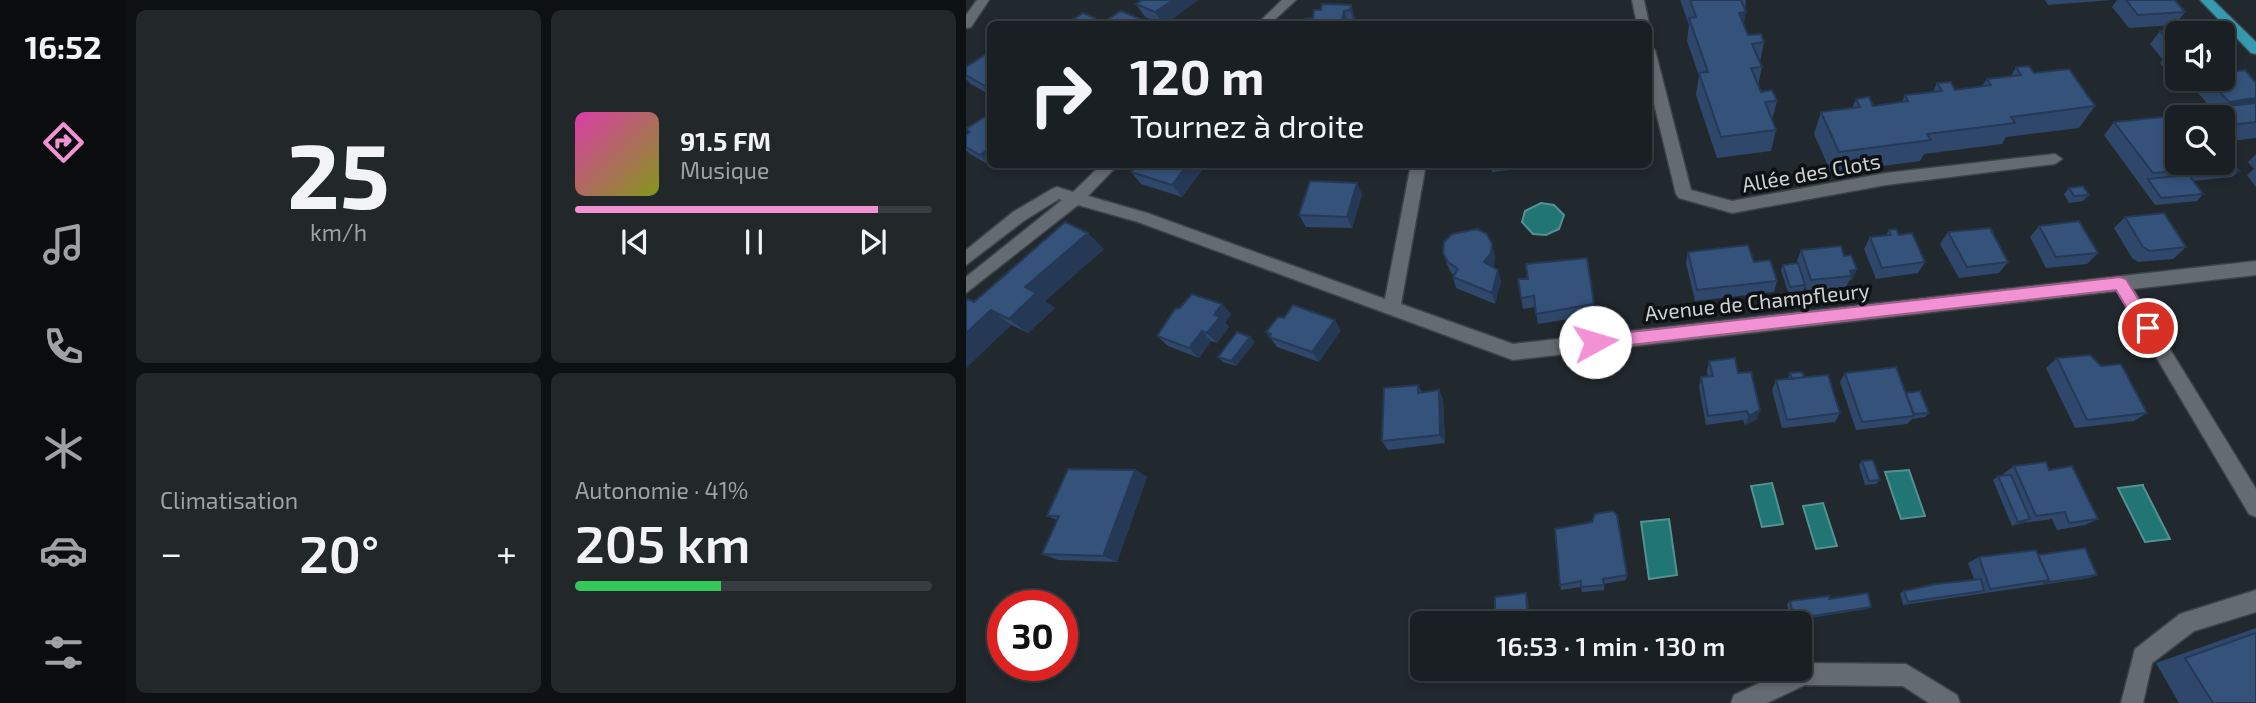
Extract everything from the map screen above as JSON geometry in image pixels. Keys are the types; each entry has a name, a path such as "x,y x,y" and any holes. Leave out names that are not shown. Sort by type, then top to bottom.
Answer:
{"main road":[{"path":"2206,0 2256,50"}],"street":[{"path":"966,24 983,0"},
{"path":"1266,21 1290,0"},
{"path":"1638,0 1642,21"},
{"name":"Allée des Clots","path":"1652,89 1684,194 1732,207 1886,179 2055,159"},
{"path":"966,286 1077,197 1108,168"},
{"path":"1392,307 1418,168"},
{"path":"966,259 1019,216 1057,193 1077,197"},
{"name":"Avenue de Champfleury","path":"1077,197 1513,352 2256,268"},
{"path":"2120,283 2256,507"},
{"path":"2132,703 2143,657 2188,622 2256,601"},
{"path":"1742,703 1804,674 1906,675 1949,703"}],"water":[{"path":"1541,203 1554,205 1564,215 1559,229 1546,235 1533,234 1522,222 1525,211"},
{"path":"1909,470 1925,516 1901,519 1885,472"},
{"path":"1772,483 1783,524 1762,527 1751,486"},
{"path":"2143,485 2170,539 2145,542 2118,488"},
{"path":"1823,503 1837,546 1816,549 1803,506"},
{"path":"1669,519 1677,575 1649,579 1641,522"}],"building":[{"path":"1142,0 1173,0 1155,12 1136,4"},
{"path":"1690,0 1741,0 1746,12 1739,13 1748,35 1761,34 1764,42 1752,44 1762,67 1751,68 1761,92 1772,90 1777,101 1765,102 1776,130 1721,137 1699,73 1708,72 1689,18 1696,17"},
{"path":"2126,0 2175,0 2185,12 2138,15"},
{"path":"1322,4 1351,5 1350,10 1344,11 1342,21 1305,21 1313,18 1314,10 1321,10"},
{"path":"1121,11 1145,21 1106,21"},
{"path":"1083,13 1095,18 1090,21 1071,21"},
{"path":"987,54 987,87 966,75 966,67"},
{"path":"2029,66 2034,73 2069,69 2095,106 2011,117 2015,123 1927,134 1931,140 1839,152 1821,112 1860,107 1856,99 1869,97 1873,106 1908,101 1905,95 1942,91 1937,83 1951,82 1955,90 1991,85 1987,79 2021,75 2016,67"},
{"path":"2245,70 2256,83 2256,98 2229,102 2219,91 2235,91 2235,71"},
{"path":"2256,103 2256,122 2235,124 2235,105"},
{"path":"987,115 987,150 980,155 966,147 966,135 970,132 966,129"},
{"path":"2165,117 2165,172 2153,173 2114,122"},
{"path":"1135,168 1185,168 1172,185 1131,172"},
{"path":"2189,175 2203,194 2161,198 2148,179"},
{"path":"1310,181 1357,183 1347,217 1299,215"},
{"path":"2083,186 2089,195 2074,196 2069,188"},
{"path":"2164,213 2186,247 2150,251 2143,247 2125,217"},
{"path":"2079,221 2098,253 2056,257 2039,226"},
{"path":"1065,222 1088,233 1025,287 1036,293 1009,319 991,310 966,333 966,301 968,299 974,302"},
{"path":"1990,228 2008,262 1967,267 1948,232"},
{"path":"1477,229 1487,234 1492,244 1491,253 1484,262 1498,270 1492,293 1453,277 1458,269 1448,262 1443,253 1444,242 1452,234"},
{"path":"1896,229 1899,235 1912,233 1925,262 1882,268 1870,237 1891,235 1889,230"},
{"path":"1748,245 1754,262 1770,260 1777,281 1697,290 1688,252"},
{"path":"1841,246 1844,256 1851,255 1857,269 1850,271 1852,276 1811,280 1801,250"},
{"path":"1587,258 1594,304 1536,314 1534,296 1521,298 1518,279 1528,279 1526,264"},
{"path":"1798,263 1805,285 1790,287 1783,265"},
{"path":"1192,294 1222,304 1214,315 1220,317 1207,333 1202,331 1189,348 1157,336 1175,309 1180,308"},
{"path":"1293,305 1335,320 1312,352 1269,337 1271,334 1266,332 1278,317 1284,318"},
{"path":"1237,332 1250,337 1231,361 1218,357"},
{"path":"2090,355 2101,366 2121,364 2147,413 2087,420 2057,358"},
{"path":"1735,358 1738,373 1751,372 1760,410 1749,416 1747,411 1708,416 1701,377 1713,376 1709,361"},
{"path":"1896,367 1914,416 1862,422 1845,373"},
{"path":"1802,372 1804,377 1792,379 1790,373"},
{"path":"1828,375 1840,413 1787,420 1776,380"},
{"path":"1418,385 1418,393 1439,390 1440,435 1382,441 1384,388"},
{"path":"1920,391 1929,413 1914,414 1906,393"},
{"path":"1873,460 1880,480 1869,481 1862,461"},
{"path":"2046,462 2049,470 2072,466 2098,519 2069,523 2065,512 2036,516 2014,466"},
{"path":"1068,469 1135,470 1103,556 1042,554 1059,516 1047,516"},
{"path":"2011,475 2030,519 2018,522 1998,476"},
{"path":"1613,511 1617,515 1627,575 1603,579 1604,585 1581,587 1581,581 1560,585 1555,529 1592,522 1595,514"},
{"path":"2085,548 2097,575 2043,583 2049,580 2038,555"},
{"path":"2036,550 2049,580 1990,589 1979,557"},
{"path":"1981,579 1984,591 1908,602 1904,591 1936,584"},
{"path":"1526,593 1527,611 1495,611 1495,597"},
{"path":"1868,593 1871,607 1812,616 1812,611 1792,611 1790,601 1829,596 1829,599"},
{"path":"2256,633 2256,703 2213,703 2185,658"}],"route":[{"path":"1595,342 2120,283 2148,328"}]}
